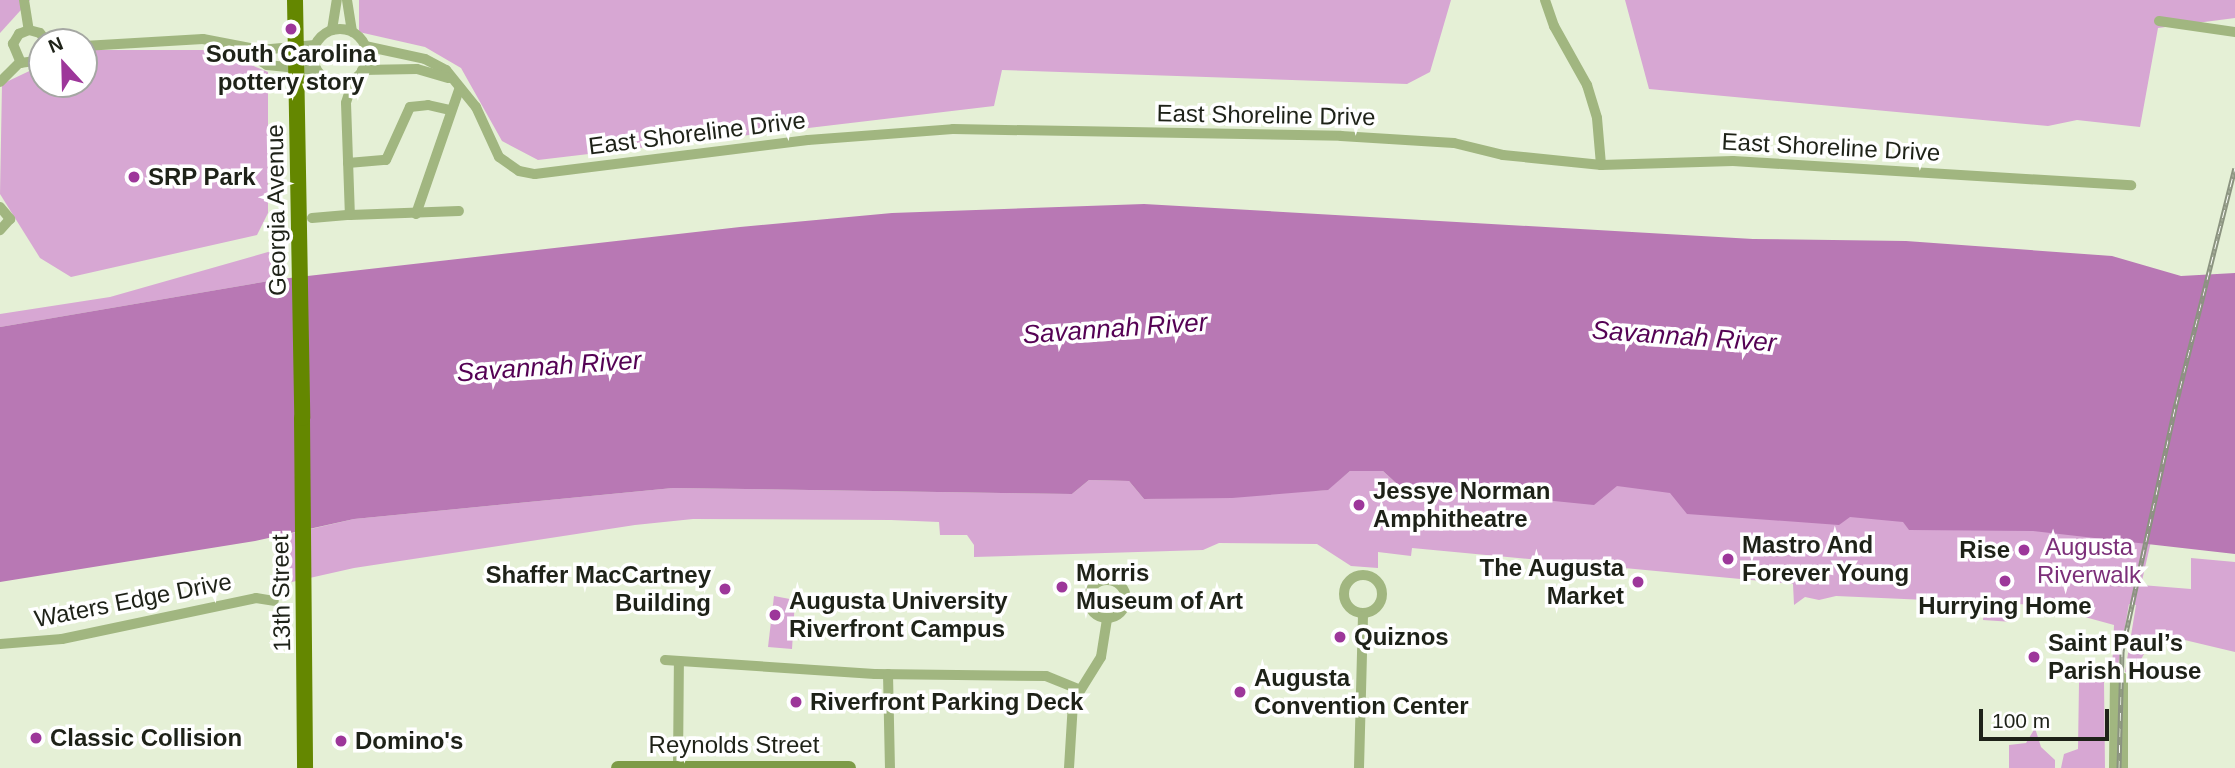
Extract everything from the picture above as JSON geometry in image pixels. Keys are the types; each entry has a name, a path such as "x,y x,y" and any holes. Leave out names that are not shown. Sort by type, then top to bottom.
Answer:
{"main road":[{"name":"Georgia Avenue","path":"295,0 302,418"},
{"name":"13th Street","path":"302,418 305,768"},
{"name":"Reynolds Street","path":"618,768 849,768"}],"street":[{"path":"24,0 29,28"},
{"path":"98,45 203,39 237,48 274,50 315,45 332,30 337,0"},
{"path":"347,0 352,32 365,46 358,74 346,103 350,215"},
{"path":"1545,0 1553,26 1587,85 1597,118 1601,164"},
{"path":"2159,22 2235,32"},
{"path":"332,30 352,32"},
{"path":"20,62 13,44 28,31"},
{"path":"315,45 317,70"},
{"name":"East Shoreline Drive","path":"365,46 425,59 446,70 449,78 476,107 499,157 519,171 535,174 808,140 953,129 1341,136 1454,144 1503,155 1601,164 1733,161 2131,185"},
{"path":"237,48 267,65 317,70 329,80 346,103"},
{"path":"20,62 28,64"},
{"path":"0,82 20,62"},
{"path":"329,80 358,74 417,69 449,78"},
{"path":"416,214 451,120 450,110 460,87"},
{"path":"348,163 386,160 410,107 428,105 450,110"},
{"path":"0,207 10,219 0,230"},
{"path":"312,218 459,211"},
{"name":"Waters Edge Drive","path":"0,644 62,639 256,598 274,601"},
{"path":"1359,768 1363,616"},
{"path":"1069,768 1069,718 1078,689 1101,657 1107,621"},
{"path":"665,660 888,674 1046,676 1078,689"},
{"path":"678,767 679,661"},
{"path":"888,674 890,768"},
{"path":"2114,768 2119,678 2123,768"}],"green space":[{"path":"0,0 30,0 0,33"},
{"path":"359,0 1451,0 1430,72 1407,84 1002,70 994,106 538,160 502,141 461,68 425,47 359,32"},
{"path":"1625,0 2235,0 2235,18 2158,28 2140,127 2077,120 2048,126 1649,89"},
{"name":"SRP Park","path":"98,50 215,50 268,72 268,213 257,235 71,277 40,258 0,194 2,84 28,72 28,98 98,98"},
{"path":"282,248 281,279 0,327 0,314 110,297"},
{"name":"Augusta Riverwalk","path":"1350,471 1383,471 1408,494 1465,492 1605,474 2158,511 2141,585 2191,589 2191,558 2235,562 2235,652 2172,637 2146,650 2133,675 2125,672 2136,605 2129,604 2117,671 2112,671 2114,625 2041,605 1836,596 1819,600 1805,597 1794,605 1793,584 1412,548 1411,556 1378,552 1378,568 1351,566 1317,544 1219,543 1203,550 974,557 974,545 967,535 940,535 939,522 891,520 693,519 635,525 354,568 274,586 281,548 276,537 354,519 673,488 1072,494 1089,480 1129,481 1144,499 1327,490"},
{"path":"774,596 795,600 792,649 768,647"},
{"path":"1984,606 2014,608 2013,622 1983,620"},
{"path":"2079,682 2104,682 2105,768 2061,768 2064,754 2078,749"},
{"path":"2035,728 2041,747 2055,760 2055,768 2009,768 2009,745 2026,743"}],"water":[{"name":"Savannah River","path":"1144,204 1753,239 1906,241 2112,256 2181,276 2235,273 2235,554 2033,531 1909,530 1903,522 1850,517 1839,525 1687,514 1670,493 1617,486 1594,505 1465,492 1408,494 1383,471 1350,471 1328,490 1232,498 1144,499 1129,481 1089,480 1072,494 673,488 354,519 255,541 0,582 0,327 281,279 740,227 892,213"}],"railway":[{"path":"2119,768 2122,651 2176,404 2235,168"}],"place":[{"name":"South Carolina pottery story","path":"291,29"},
{"name":"SRP Park","path":"134,177"},
{"name":"Jessye Norman Amphitheatre","path":"1359,505"},
{"name":"Rise","path":"2024,550"},
{"name":"Mastro And Forever Young","path":"1728,559"},
{"name":"Hurrying Home","path":"2005,581"},
{"name":"The Augusta Market","path":"1638,582"},
{"name":"Morris Museum of Art","path":"1062,587"},
{"name":"Shaffer MacCartney Building","path":"725,589"},
{"name":"Augusta University Riverfront Campus","path":"775,615"},
{"name":"Quiznos","path":"1340,637"},
{"name":"Saint Paul’s Parish House","path":"2034,657"},
{"name":"Augusta Convention Center","path":"1240,692"},
{"name":"Riverfront Parking Deck","path":"796,702"},
{"name":"Classic Collision","path":"36,738"},
{"name":"Domino's","path":"341,741"}]}
